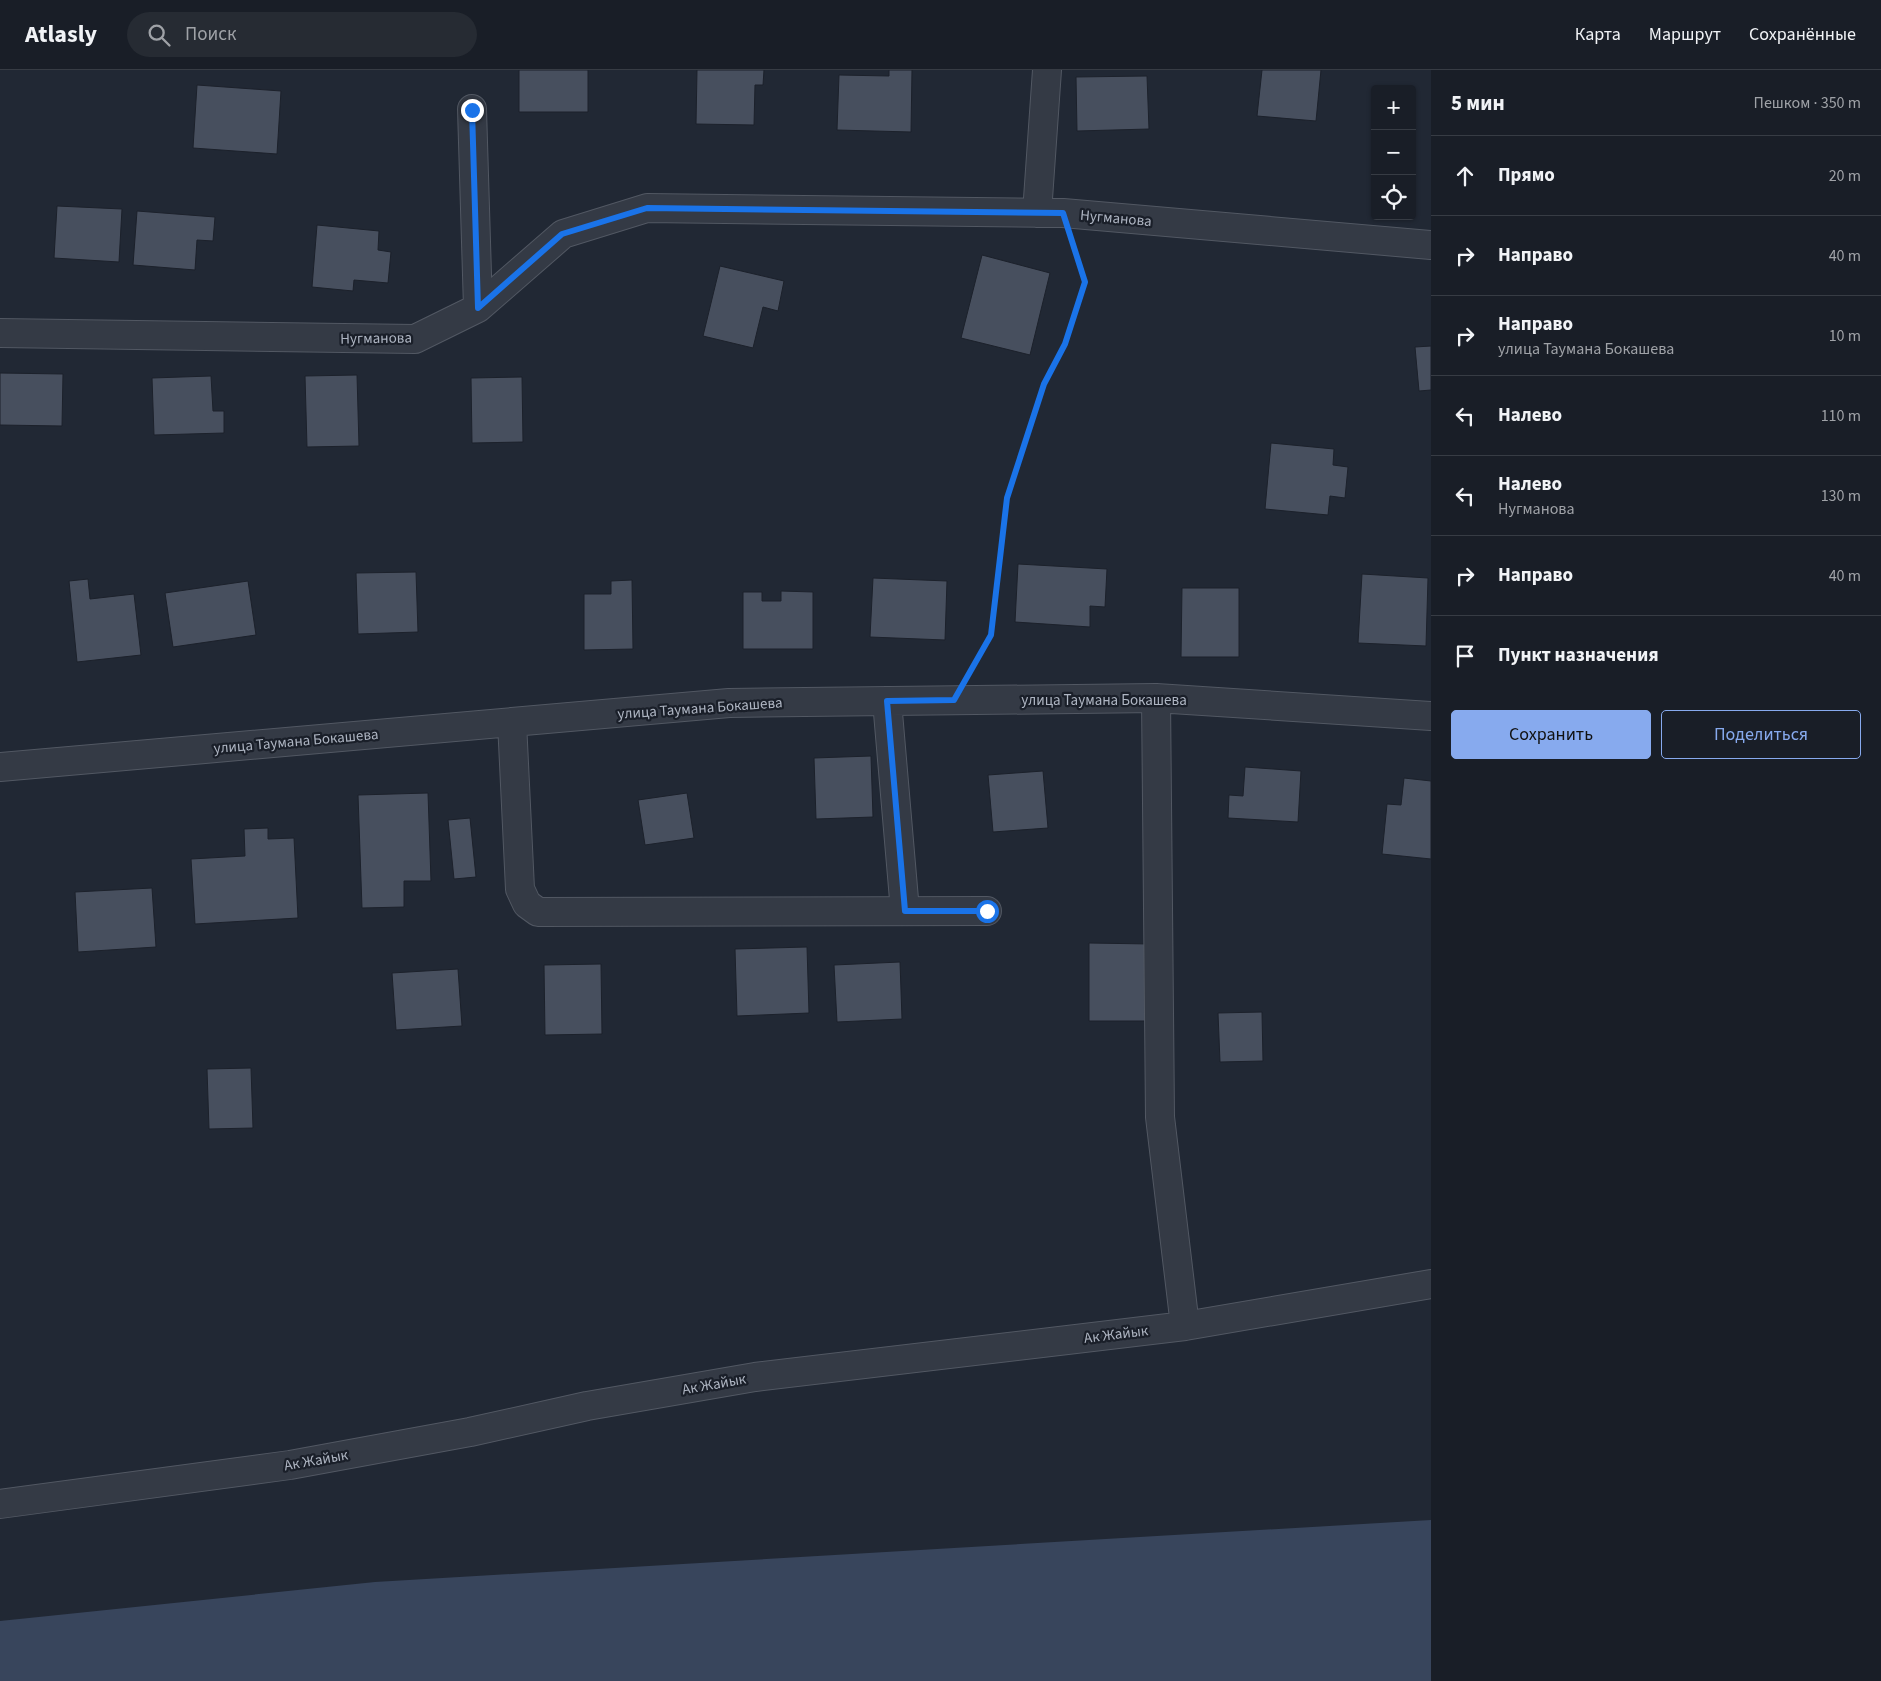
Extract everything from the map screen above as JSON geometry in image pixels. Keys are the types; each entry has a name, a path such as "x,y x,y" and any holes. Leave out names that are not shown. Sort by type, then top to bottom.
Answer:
{"street":[{"path":"1048,70 1050,213"},
{"path":"472,110 478,308"},
{"name":"Нугманова","path":"0,333 415,339 478,308 562,234 647,208 1050,213 1431,245"},
{"path":"1156,698 1160,1117 1186,1326"},
{"name":"улица Таумана Бокашева","path":"0,767 729,703 1156,698 1431,716"},
{"path":"887,701 905,911"},
{"path":"512,722 520,889 526,904 538,912 987,911"},
{"name":"Ак Жайык","path":"0,1504 290,1465 470,1432 587,1406 755,1377 1186,1326 1431,1284"}],"path":[{"path":"954,700 991,635 1007,498 1044,384 1065,344 1085,282 1050,213"}],"water":[{"path":"1431,1520 1431,1681 0,1681 0,1621 375,1582"}],"building":[{"path":"519,70 588,70 588,112 519,112"},
{"path":"697,70 764,70 763,85 755,85 754,125 696,124"},
{"path":"889,70 912,70 911,132 837,130 839,75 889,76"},
{"path":"1262,70 1321,70 1316,121 1257,116"},
{"path":"1147,76 1149,129 1077,131 1076,77"},
{"path":"197,85 281,91 277,154 193,148"},
{"path":"57,206 122,209 119,262 54,258"},
{"path":"137,211 215,217 213,241 197,240 195,270 133,265"},
{"path":"317,225 379,231 378,250 391,252 388,283 354,280 353,291 312,287"},
{"path":"982,255 1050,273 1030,355 961,338"},
{"path":"720,266 784,281 778,311 763,307 753,348 703,336"},
{"path":"1431,346 1431,390 1419,391 1415,347"},
{"path":"0,373 63,374 62,426 0,425"},
{"path":"357,375 359,446 307,447 305,376"},
{"path":"211,376 213,411 224,411 224,433 154,435 152,378"},
{"path":"522,377 523,442 472,443 471,378"},
{"path":"1271,443 1334,449 1333,465 1348,467 1345,498 1330,496 1328,515 1265,509"},
{"path":"1018,564 1107,569 1105,607 1090,606 1090,627 1015,622"},
{"path":"416,572 418,632 358,634 356,573"},
{"path":"1362,574 1428,578 1426,646 1358,643"},
{"path":"873,578 947,581 945,640 870,637"},
{"path":"88,579 90,599 134,594 141,655 77,662 69,581"},
{"path":"632,580 633,649 584,650 584,594 611,594 611,581"},
{"path":"248,581 256,635 173,647 165,593"},
{"path":"1182,588 1239,588 1239,657 1181,657"},
{"path":"781,591 813,592 813,649 743,649 743,592 762,592 762,601 781,601"},
{"path":"871,756 873,817 816,819 814,758"},
{"path":"1245,767 1301,771 1298,822 1228,818 1229,795 1243,796"},
{"path":"1043,771 1048,828 993,832 988,775"},
{"path":"1404,778 1431,781 1431,859 1382,854 1387,804 1401,805"},
{"path":"428,793 431,881 404,881 404,907 362,908 358,795"},
{"path":"687,793 694,838 645,845 638,800"},
{"path":"470,818 476,877 454,879 448,820"},
{"path":"268,828 268,839 294,838 298,918 195,924 191,859 245,856 244,829"},
{"path":"152,888 156,947 78,952 75,892"},
{"path":"1089,943 1150,944 1150,1021 1089,1021"},
{"path":"807,947 809,1013 737,1016 735,949"},
{"path":"900,962 902,1019 837,1022 834,965"},
{"path":"601,964 602,1034 545,1035 544,965"},
{"path":"458,969 462,1026 396,1030 392,973"},
{"path":"1262,1012 1263,1061 1220,1062 1218,1013"},
{"path":"251,1068 253,1128 209,1129 207,1069"}],"route":[{"path":"472,110 478,308 562,234 647,208 1063,213 1085,282 1065,344 1044,384 1007,498 991,635 954,700 887,701 905,911 987,911"}]}
